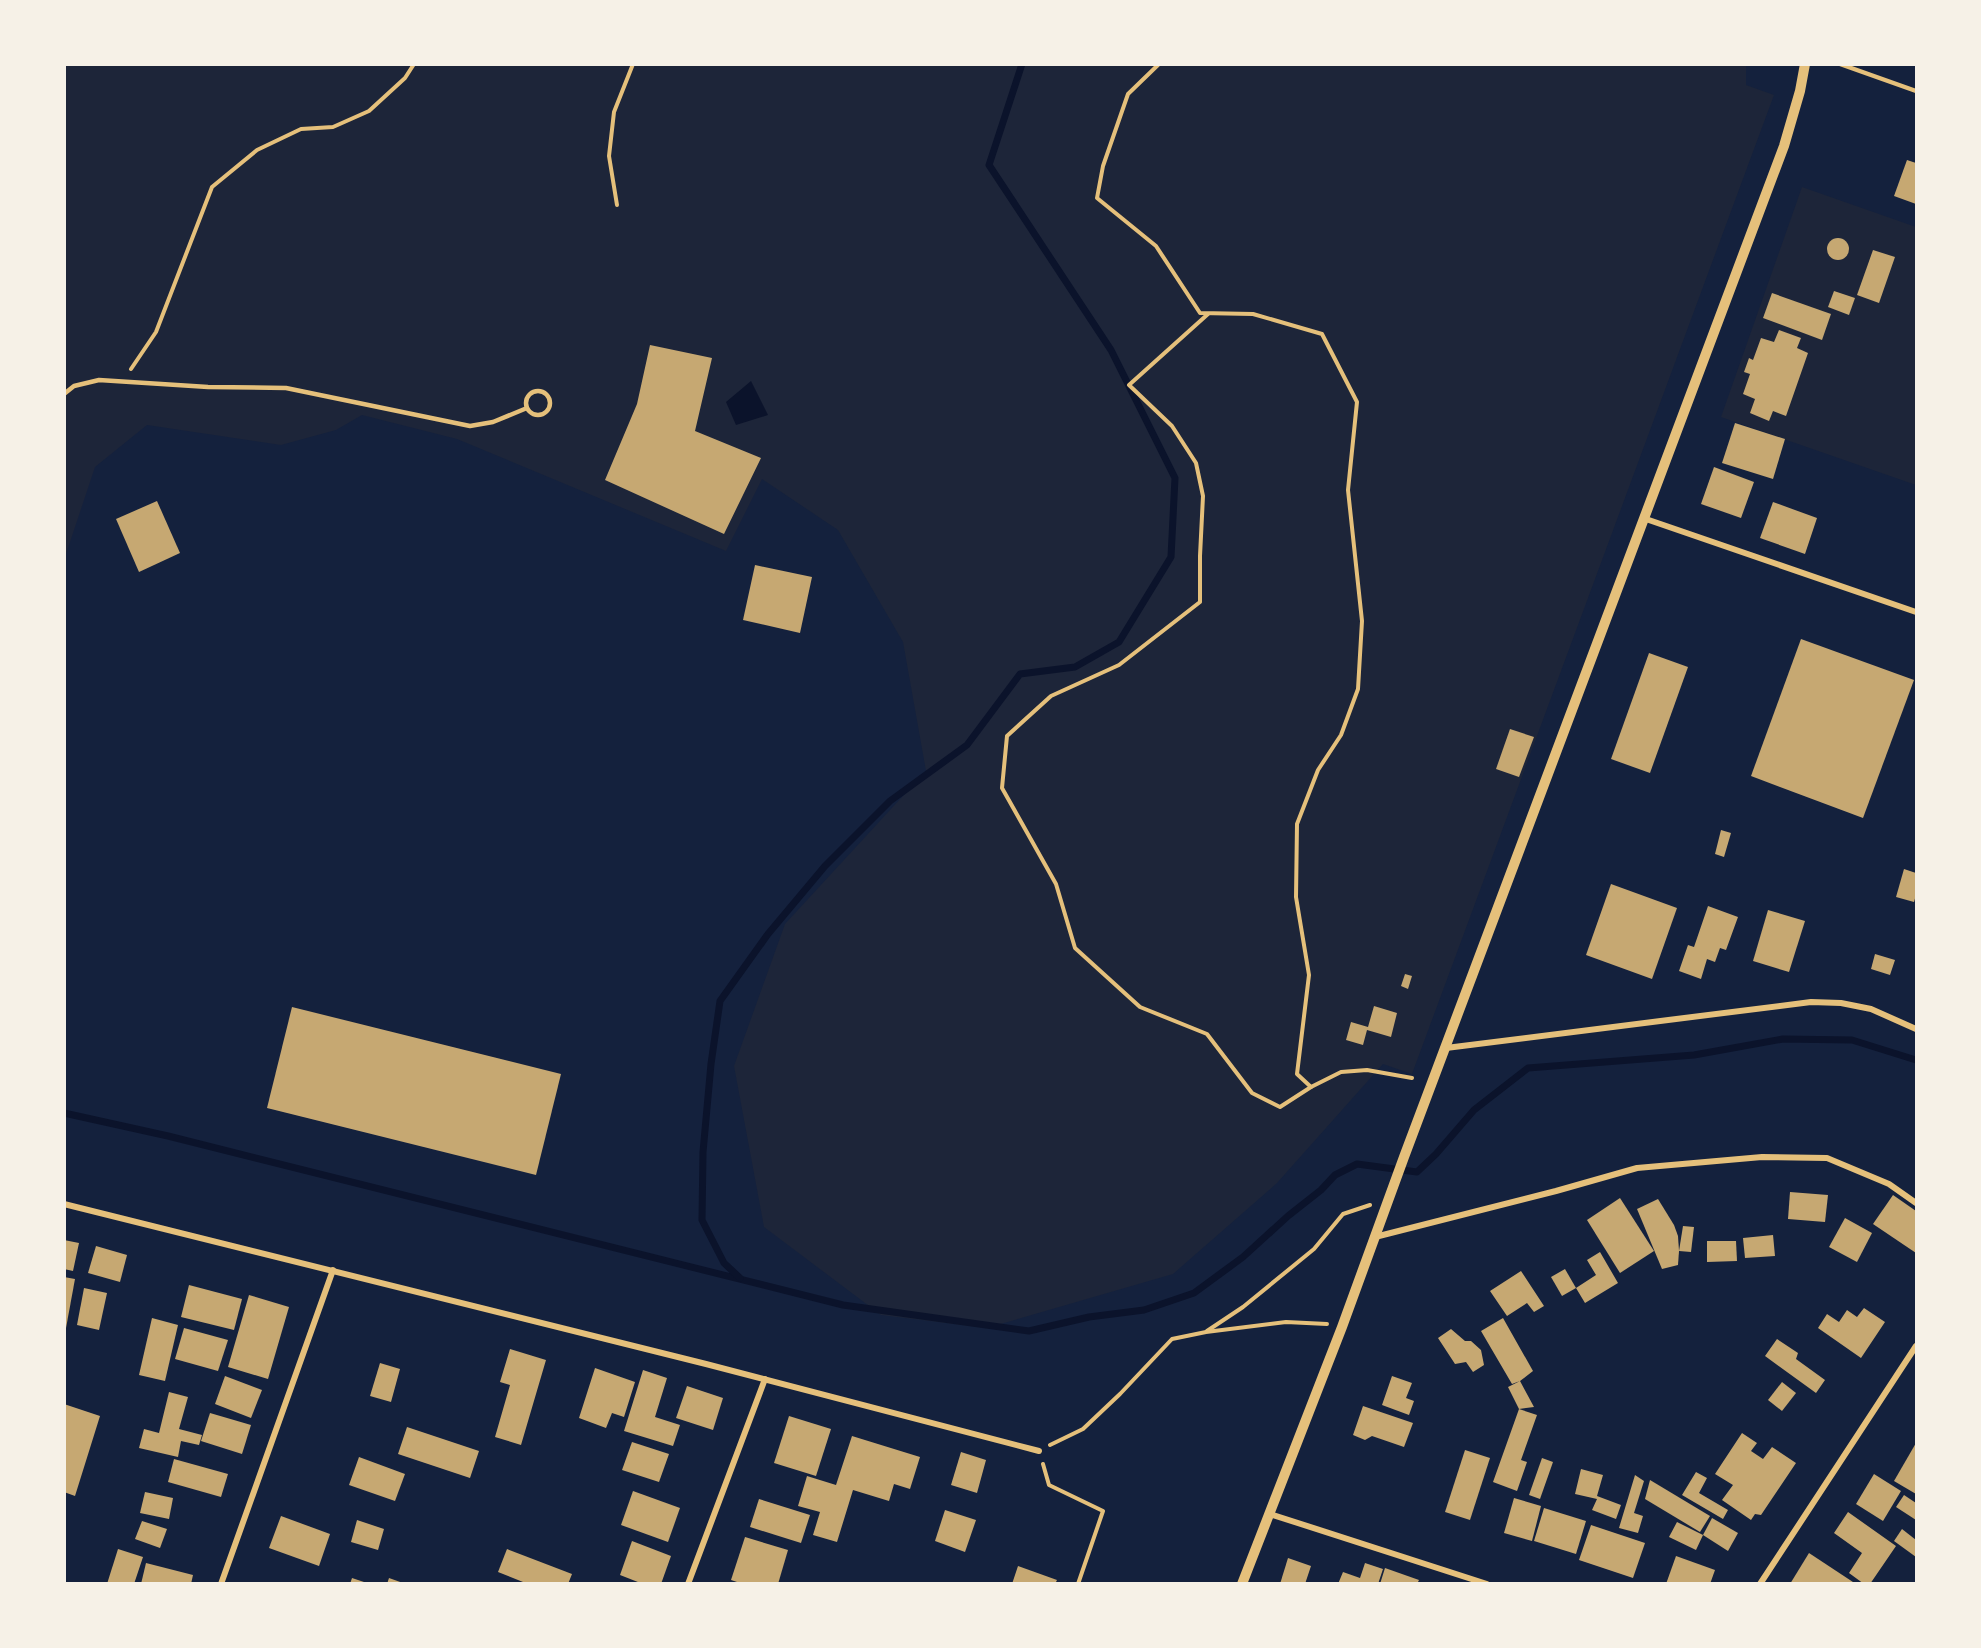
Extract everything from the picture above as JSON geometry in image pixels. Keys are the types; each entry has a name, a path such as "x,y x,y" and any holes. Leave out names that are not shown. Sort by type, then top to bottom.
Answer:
{"street":[{"path":"1242,1584 1342,1327 1784,146 1800,91 1805,64"},
{"path":"1643,518 1917,612"},
{"path":"1446,1048 1811,1002 1841,1003 1871,1009 1917,1029"},
{"path":"1375,1237 1637,1168 1762,1157 1827,1158 1889,1184 1917,1203"},
{"path":"64,1204 765,1379 1039,1451"},
{"path":"221,1584 333,1270"},
{"path":"1760,1584 1917,1346"},
{"path":"688,1584 765,1379"},
{"path":"1270,1514 1487,1584"}],"lane":[{"path":"1840,64 1917,91"},
{"path":"64,394 74,386 99,380 208,387 286,388 470,426 493,422 527,408"},
{"path":"539,391 548,396 550,407 546,412 536,415 527,408 527,398 534,392 539,391"}],"path":[{"path":"121,381 156,332 212,187 257,150 301,129 333,127 369,111 405,78 414,64"},
{"path":"617,205 609,156 614,112 633,64"},
{"path":"1159,64 1128,94 1103,166 1097,198 1156,246 1200,313 1253,314 1322,334 1357,402 1348,490 1362,621 1358,689 1341,735 1318,770 1297,824 1296,897 1309,975 1298,1074 1311,1087"},
{"path":"1209,313 1129,386 1173,426 1196,463 1203,496 1200,602 1119,665 1051,696 1007,736 1002,788 1056,884 1076,948 1140,1007 1207,1034 1252,1093 1281,1107 1311,1087 1341,1072 1367,1070 1412,1078"},
{"path":"1206,1332 1244,1307 1314,1249 1343,1214 1389,1199"},
{"path":"1078,1584 1103,1511 1049,1485 1039,1451 1083,1429 1172,1339 1206,1332 1286,1322 1318,1322 1342,1327"}],"shaded area":[{"path":"1746,64 1746,85 1774,95 1412,1074 1383,1064 1277,1183 1173,1274 987,1328 881,1315 764,1227 734,1066 785,924 926,771 903,642 838,530 762,479 726,551 457,439 362,415 336,430 281,445 147,425 95,467 65,557 65,65"},
{"path":"1802,187 1916,227 1916,485 1721,417"},
{"path":"751,381 768,415 736,425 726,402"}],"building":[{"path":"1907,160 1916,163 1916,204 1894,196"},
{"path":"1834,238 1842,238 1849,245 1849,253 1842,260 1834,260 1827,253 1827,245"},
{"path":"1873,250 1895,257 1879,303 1857,295"},
{"path":"1834,291 1855,298 1849,315 1828,307"},
{"path":"1772,293 1831,314 1822,340 1763,318"},
{"path":"1779,330 1801,338 1797,348 1808,353 1786,416 1773,411 1769,421 1750,413 1755,399 1743,394 1750,374 1744,372 1749,358 1753,360 1761,338 1774,342"},
{"path":"650,345 712,358 695,431 761,458 724,534 605,480 637,404"},
{"path":"1735,423 1785,439 1773,479 1722,463"},
{"path":"1714,467 1754,482 1741,518 1701,504"},
{"path":"157,501 180,553 139,572 116,519"},
{"path":"1773,502 1817,518 1805,554 1760,538"},
{"path":"755,565 812,577 800,633 743,620"},
{"path":"1801,639 1914,680 1863,818 1751,776"},
{"path":"1649,653 1688,667 1650,773 1611,759"},
{"path":"1510,729 1534,737 1519,777 1496,769"},
{"path":"1721,830 1731,833 1724,857 1715,854"},
{"path":"1904,869 1916,873 1914,902 1896,897"},
{"path":"1611,884 1677,908 1652,979 1586,955"},
{"path":"1708,906 1738,917 1726,950 1720,948 1715,962 1707,959 1701,979 1679,971 1688,945 1694,947"},
{"path":"1768,910 1805,921 1789,972 1753,961"},
{"path":"1875,954 1895,960 1890,975 1871,969"},
{"path":"1405,974 1412,976 1408,989 1401,986"},
{"path":"1374,1006 1397,1013 1391,1037 1367,1030 1363,1045 1346,1040 1351,1022 1368,1027"},
{"path":"292,1007 561,1074 536,1175 267,1108"},
{"path":"1790,1192 1828,1195 1825,1222 1788,1219"},
{"path":"1893,1195 1916,1211 1916,1253 1873,1224"},
{"path":"1620,1198 1654,1251 1620,1273 1587,1220"},
{"path":"1658,1199 1674,1225 1678,1236 1679,1251 1678,1265 1662,1269 1637,1209"},
{"path":"1845,1218 1872,1233 1857,1262 1829,1247"},
{"path":"1683,1226 1694,1227 1691,1252 1679,1251"},
{"path":"1773,1235 1775,1256 1745,1258 1743,1238"},
{"path":"64,1240 79,1243 73,1271 64,1269"},
{"path":"1707,1241 1736,1241 1737,1261 1707,1262"},
{"path":"96,1246 127,1255 120,1282 88,1273"},
{"path":"1600,1252 1618,1283 1585,1303 1576,1288 1596,1275 1587,1260"},
{"path":"1565,1269 1576,1288 1562,1296 1551,1277"},
{"path":"1521,1271 1544,1306 1534,1312 1527,1303 1507,1316 1490,1291"},
{"path":"64,1277 75,1279 66,1328 64,1328"},
{"path":"189,1285 242,1299 234,1330 181,1317"},
{"path":"84,1288 107,1293 99,1330 77,1325"},
{"path":"249,1295 289,1307 268,1379 228,1367"},
{"path":"1864,1308 1885,1322 1861,1358 1818,1328 1827,1314 1839,1322 1847,1310 1857,1317"},
{"path":"152,1318 178,1325 165,1381 139,1375"},
{"path":"1503,1318 1533,1371 1512,1384 1481,1331"},
{"path":"184,1328 228,1340 218,1371 175,1359"},
{"path":"1451,1329 1465,1341 1471,1341 1481,1350 1484,1365 1473,1372 1466,1362 1455,1364 1438,1338"},
{"path":"1777,1339 1798,1353 1796,1359 1825,1380 1816,1393 1765,1356"},
{"path":"510,1349 546,1360 521,1445 495,1437 510,1385 500,1382"},
{"path":"380,1363 400,1369 391,1402 370,1396"},
{"path":"595,1368 635,1382 624,1417 612,1413 606,1428 579,1418"},
{"path":"643,1370 667,1378 655,1417 680,1425 673,1446 624,1431"},
{"path":"225,1376 262,1390 251,1418 215,1404"},
{"path":"1392,1376 1412,1383 1406,1398 1414,1401 1409,1415 1382,1405"},
{"path":"1520,1381 1534,1407 1519,1409 1508,1387"},
{"path":"1782,1382 1796,1393 1782,1411 1768,1400"},
{"path":"687,1386 723,1398 713,1430 676,1418"},
{"path":"169,1392 188,1397 179,1429 202,1435 199,1445 181,1441 178,1457 139,1448 144,1429 159,1433"},
{"path":"64,1404 100,1416 75,1496 64,1492"},
{"path":"1363,1406 1413,1423 1404,1447 1372,1436 1365,1440 1353,1435"},
{"path":"1519,1409 1537,1415 1521,1460 1527,1462 1517,1491 1493,1482"},
{"path":"210,1413 251,1425 242,1454 201,1441"},
{"path":"789,1416 831,1429 816,1476 774,1463"},
{"path":"407,1427 479,1451 470,1478 398,1454"},
{"path":"1742,1433 1757,1443 1751,1451 1763,1459 1772,1447 1796,1463 1761,1515 1755,1514 1751,1520 1722,1500 1733,1485 1715,1474"},
{"path":"852,1436 920,1457 910,1489 894,1484 889,1501 853,1490 837,1542 813,1535 820,1512 798,1506 807,1476 836,1485"},
{"path":"632,1442 669,1454 659,1482 622,1470"},
{"path":"1916,1443 1916,1494 1894,1481"},
{"path":"1465,1450 1490,1458 1470,1520 1445,1512"},
{"path":"961,1452 986,1460 977,1493 951,1485"},
{"path":"359,1457 405,1474 395,1501 349,1485"},
{"path":"1542,1458 1553,1462 1540,1499 1529,1495"},
{"path":"174,1459 228,1474 221,1497 168,1482"},
{"path":"1581,1469 1603,1475 1597,1496 1621,1505 1616,1519 1592,1510 1597,1499 1575,1494"},
{"path":"1696,1472 1707,1478 1699,1493 1728,1510 1723,1519 1682,1495"},
{"path":"1874,1474 1901,1491 1883,1521 1856,1504"},
{"path":"1635,1475 1644,1481 1634,1513 1643,1516 1638,1533 1619,1528"},
{"path":"1650,1480 1710,1516 1700,1532 1645,1499"},
{"path":"633,1491 680,1508 668,1542 621,1525"},
{"path":"145,1492 173,1498 169,1519 140,1513"},
{"path":"1904,1495 1916,1503 1916,1520 1896,1507"},
{"path":"1514,1498 1541,1506 1532,1541 1504,1533"},
{"path":"759,1499 810,1515 801,1543 750,1527"},
{"path":"1544,1508 1586,1521 1576,1554 1534,1541"},
{"path":"945,1510 976,1520 965,1552 935,1541"},
{"path":"1848,1512 1896,1546 1870,1584 1864,1584 1849,1573 1862,1553 1834,1533"},
{"path":"281,1516 330,1534 319,1566 269,1548"},
{"path":"1712,1518 1738,1533 1728,1551 1703,1535"},
{"path":"357,1520 384,1529 378,1550 351,1542"},
{"path":"142,1521 167,1529 160,1548 135,1539"},
{"path":"1677,1522 1703,1535 1696,1550 1669,1537"},
{"path":"1591,1525 1645,1543 1633,1578 1579,1560"},
{"path":"1902,1529 1916,1540 1916,1557 1894,1541"},
{"path":"745,1537 788,1550 778,1584 743,1584 731,1580"},
{"path":"632,1541 671,1556 661,1584 643,1584 620,1575"},
{"path":"118,1549 143,1557 134,1584 107,1584"},
{"path":"507,1549 572,1574 568,1584 528,1584 498,1572"},
{"path":"1809,1553 1856,1584 1790,1584"},
{"path":"1676,1556 1715,1570 1710,1584 1666,1584"},
{"path":"1288,1558 1311,1566 1305,1584 1280,1584"},
{"path":"146,1563 193,1575 191,1584 141,1584"},
{"path":"1365,1563 1383,1569 1378,1584 1338,1584 1343,1572 1360,1578"},
{"path":"1018,1566 1057,1580 1055,1584 1012,1584"},
{"path":"1385,1568 1419,1580 1417,1584 1380,1584"},
{"path":"352,1578 367,1583 367,1584 350,1584"},
{"path":"389,1578 403,1583 403,1584 387,1584"}],"waterway":[{"path":"740,1278 724,1263 702,1220 703,1152 711,1064 720,1001 768,934 825,866 890,801 967,745 1020,674 1075,667 1119,642 1171,557 1175,478 1111,350 989,165 1022,64"},
{"path":"64,1113 168,1136 843,1305 1029,1331 1089,1317 1144,1310 1194,1293 1243,1257 1321,1190 1335,1175 1357,1164 1417,1172 1436,1154 1474,1110 1528,1068 1694,1055 1783,1039 1852,1040 1916,1060"}]}
